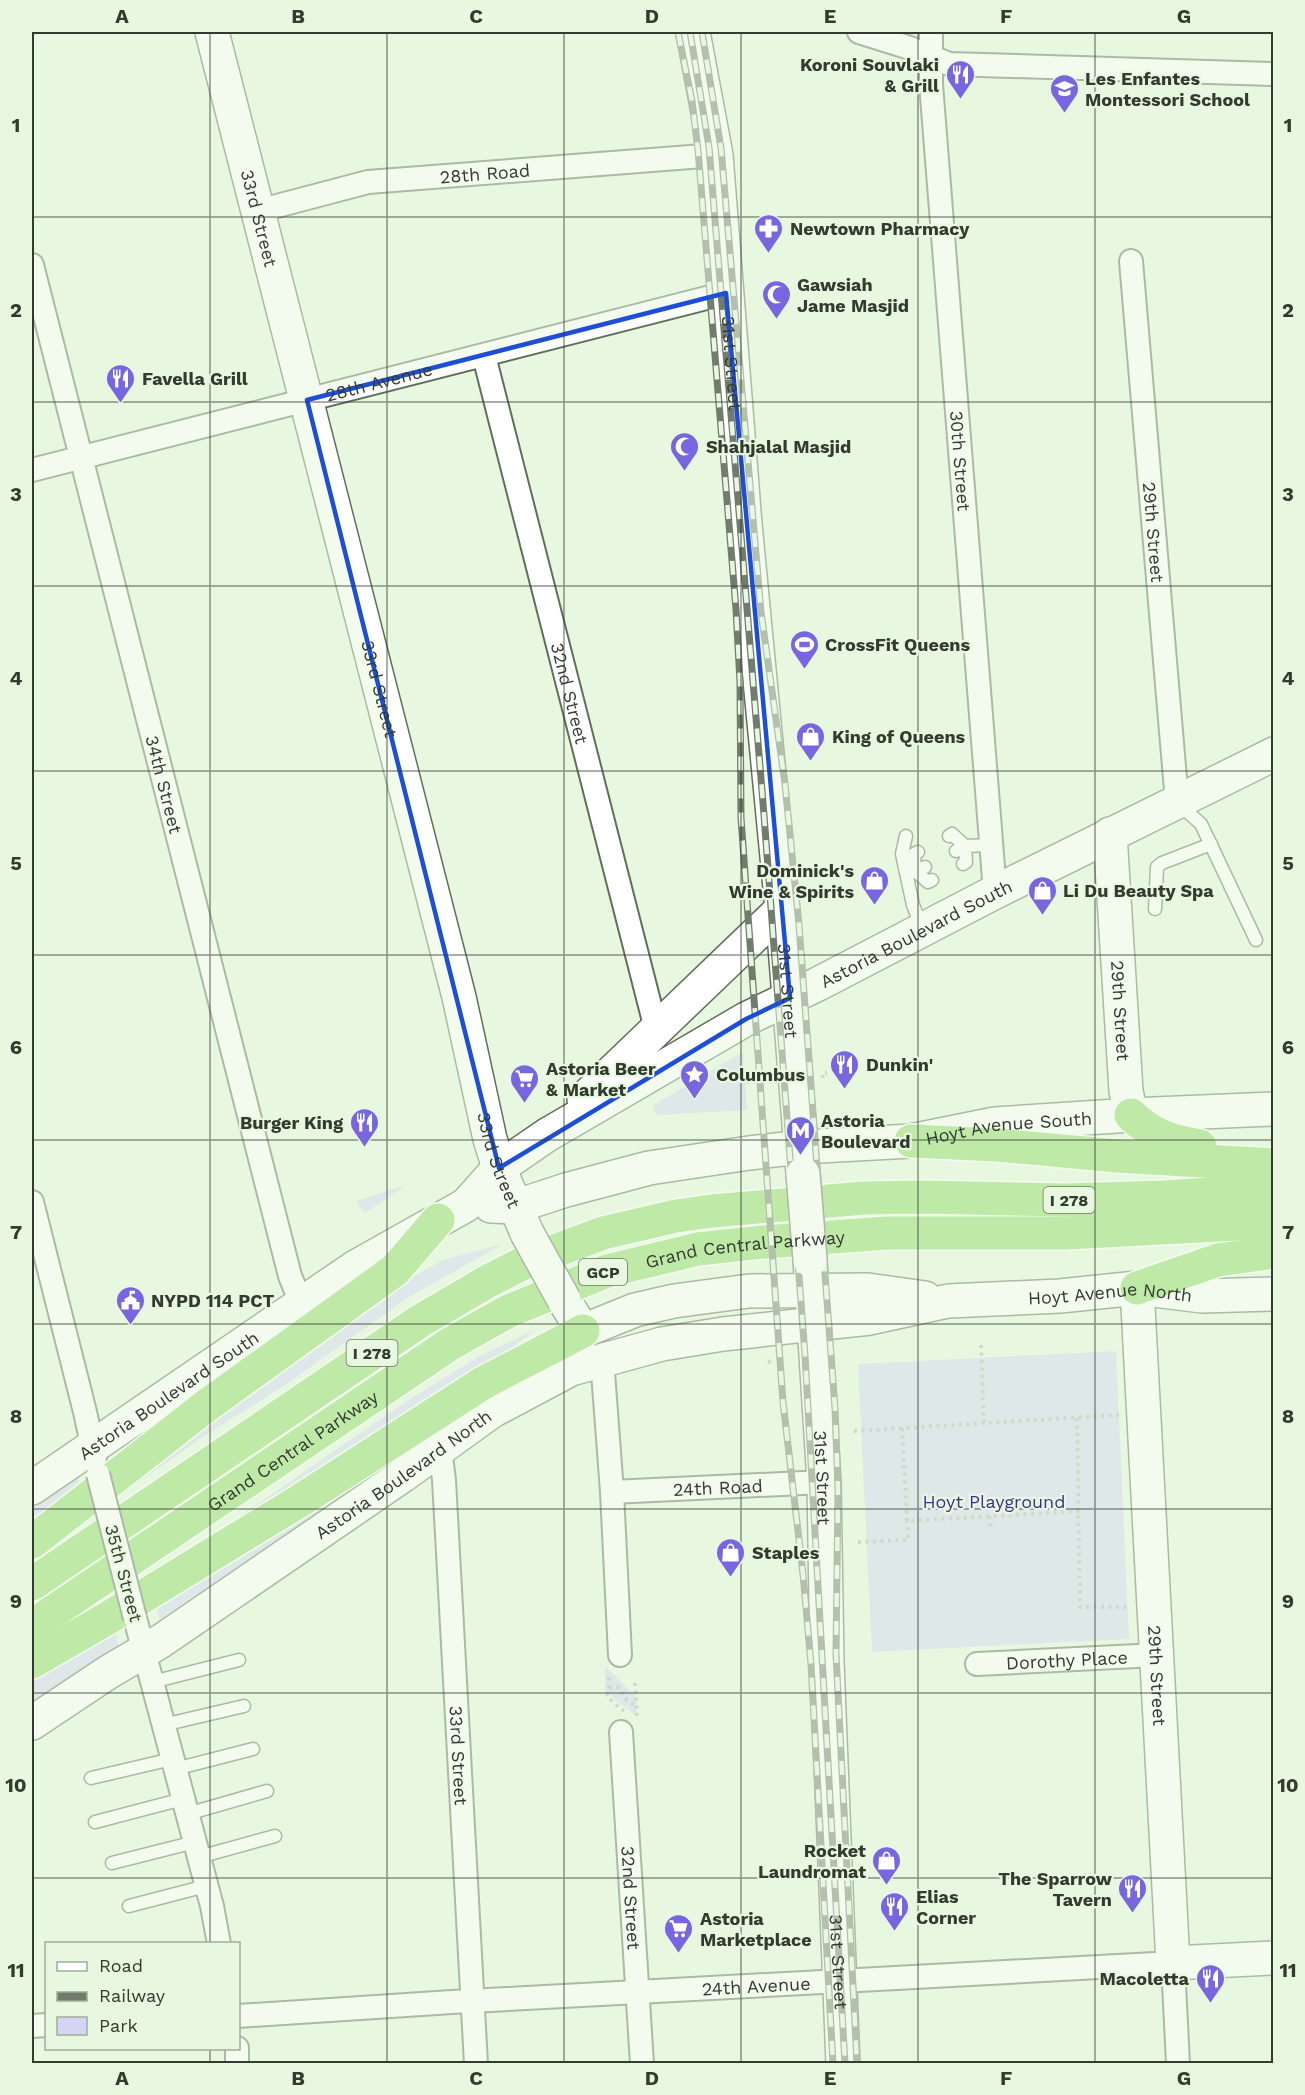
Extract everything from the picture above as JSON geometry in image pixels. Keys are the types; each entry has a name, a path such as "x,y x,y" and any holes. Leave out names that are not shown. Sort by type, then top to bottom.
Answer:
{"highway":[{"path":"1131,1115 1144,1128 1168,1139 1229,1151 1274,1154"},
{"path":"911,1141 1274,1165"},
{"name":"Grand Central Parkway","path":"32,1584 446,1305 526,1262 603,1233 676,1216 712,1211 864,1198 1112,1199 1274,1190"},
{"path":"32,1542 128,1465 225,1392 395,1270 452,1213"},
{"name":"Grand Central Parkway","path":"32,1626 450,1344 509,1311 607,1270 698,1249 853,1235 928,1232 1089,1233 1274,1222"},
{"path":"1137,1288 1218,1260 1274,1252"},
{"path":"32,1662 301,1500 483,1383 583,1331"}],"main road":[{"name":"33rd Street","path":"212,32 459,997 498,1168 520,1220 583,1331"},
{"name":"31st Street","path":"693,32 716,155 745,524 790,998 815,1324 824,1482 827,1662 843,2064"},
{"path":"1110,834 1274,754"},
{"name":"Astoria Boulevard South","path":"32,1488 95,1460 301,1303 354,1268 452,1213 498,1168 547,1135 746,1019 1110,834"},
{"name":"29th Street","path":"1110,834 1126,1091 1131,1115"},
{"path":"547,1135 782,909"},
{"name":"Hoyt Avenue South","path":"452,1213 520,1220 566,1190 648,1168 802,1161 996,1124 1274,1109"},
{"path":"583,1331 635,1310 674,1301 749,1291 811,1275"},
{"name":"Hoyt Avenue North","path":"811,1275 868,1290 948,1301"},
{"name":"29th Street","path":"1137,1288 1173,1963"},
{"name":"Hoyt Avenue North","path":"815,1324 870,1318 948,1301 1060,1296 1137,1288 1202,1296 1274,1294"},
{"name":"Astoria Boulevard North","path":"32,1724 383,1490 492,1411 571,1369 662,1344 815,1324"},
{"name":"24th Avenue","path":"1173,1963 1274,1958"}],"street":[{"path":"859,32 910,48 949,64 1274,74"},
{"name":"30th Street","path":"932,32 930,57 994,892"},
{"name":"28th Road","path":"258,211 368,182 716,155"},
{"name":"29th Street","path":"1131,261 1177,802"},
{"name":"34th Street","path":"32,265 284,1253 301,1303"},
{"name":"28th Avenue","path":"32,470 726,293"},
{"name":"32nd Street","path":"484,356 656,1029"},
{"name":"35th Street","path":"32,1202 95,1460 197,1850 219,1942"},
{"path":"602,1359 612,1492 620,1655"},
{"name":"33rd Street","path":"440,1448 444,1480 476,2064"},
{"name":"24th Road","path":"612,1492 824,1482"},
{"name":"Dorothy Place","path":"977,1664 1157,1655"},
{"name":"32nd Street","path":"633,1726 638,1993 642,2064"},
{"name":"29th Street","path":"1173,1963 1179,2064"},
{"name":"24th Avenue","path":"240,2016 1173,1963"}],"lane":[{"path":"1177,802 1201,824 1256,940"},
{"path":"949,836 952,834 960,849 966,862 963,864"},
{"path":"906,836 902,854 928,882 932,880"},
{"path":"1155,909 1158,867 1162,863 1211,844"},
{"path":"960,849 991,845"},
{"path":"918,852 914,854 916,871 913,905 923,930"},
{"path":"152,1682 239,1660"},
{"path":"163,1725 243,1706"},
{"path":"91,1779 253,1749"},
{"path":"95,1822 267,1791"},
{"path":"112,1863 275,1836"},
{"path":"129,1906 206,1886"}],"path":[{"path":"823,1078 822,1074 827,1073"},
{"path":"981,1345 984,1423"},
{"path":"854,1431 1126,1415"},
{"path":"1077,1418 1080,1607 1136,1607"},
{"path":"858,1542 908,1540 902,1428"},
{"path":"907,1521 1078,1510"},
{"path":"989,1516 991,1529"},
{"path":"609,1675 608,1697 633,1726"},
{"path":"633,1726 637,1707 635,1683"},
{"path":"609,1688 618,1687 627,1700 637,1707"}],"highlighted area":[{"path":"726,293 790,998 746,1019 499,1168 307,400"}],"green space":[{"path":"743,1052 747,1110 656,1115 653,1105"},
{"path":"406,1185 365,1213 356,1201"},
{"path":"503,1244 409,1297 288,1383 200,1439 126,1491 125,1485 391,1289 443,1260"},
{"path":"536,1329 469,1381 167,1563 230,1523 405,1402 478,1357"},
{"name":"Hoyt Playground","path":"1116,1351 1129,1639 872,1652 858,1364"},
{"path":"453,1421 160,1619 156,1606"},
{"path":"77,1476 81,1490 32,1528 32,1507"},
{"path":"115,1630 119,1648 32,1707 32,1679"},
{"path":"605,1666 636,1696 637,1717 608,1693 608,1697 605,1697"}],"railway":[{"path":"678,32 692,101 698,150 736,609 740,682 741,818 783,1402 811,1664 833,2064"},
{"path":"690,32 709,147 764,815 805,1355 845,2064"},
{"path":"702,32 721,148 761,612 785,784 799,925 835,1408 838,1490 836,1654 857,2064"}],"place":[{"name":"Koroni Souvlaki & Grill","path":"960,100"},
{"name":"Les Enfantes Montessori School","path":"1064,114"},
{"name":"Newtown Pharmacy","path":"769,254"},
{"name":"Gawsiah Jame Masjid","path":"776,320"},
{"name":"Favella Grill","path":"121,404"},
{"name":"Shahjalal Masjid","path":"685,472"},
{"name":"CrossFit Queens","path":"804,670"},
{"name":"King of Queens","path":"811,762"},
{"name":"Dominick's Wine & Spirits","path":"875,906"},
{"name":"Li Du Beauty Spa","path":"1042,916"},
{"name":"Dunkin'","path":"845,1090"},
{"name":"Columbus","path":"695,1100"},
{"name":"Astoria Beer & Market","path":"525,1104"},
{"name":"Burger King","path":"364,1148"},
{"name":"Astoria Boulevard","path":"800,1156"},
{"name":"NYPD 114 PCT","path":"130,1326"},
{"name":"Staples","path":"731,1578"},
{"name":"Rocket Laundromat","path":"887,1886"},
{"name":"The Sparrow Tavern","path":"1133,1914"},
{"name":"Elias Corner","path":"895,1932"},
{"name":"Astoria Marketplace","path":"679,1954"},
{"name":"Macoletta","path":"1210,2004"}]}
